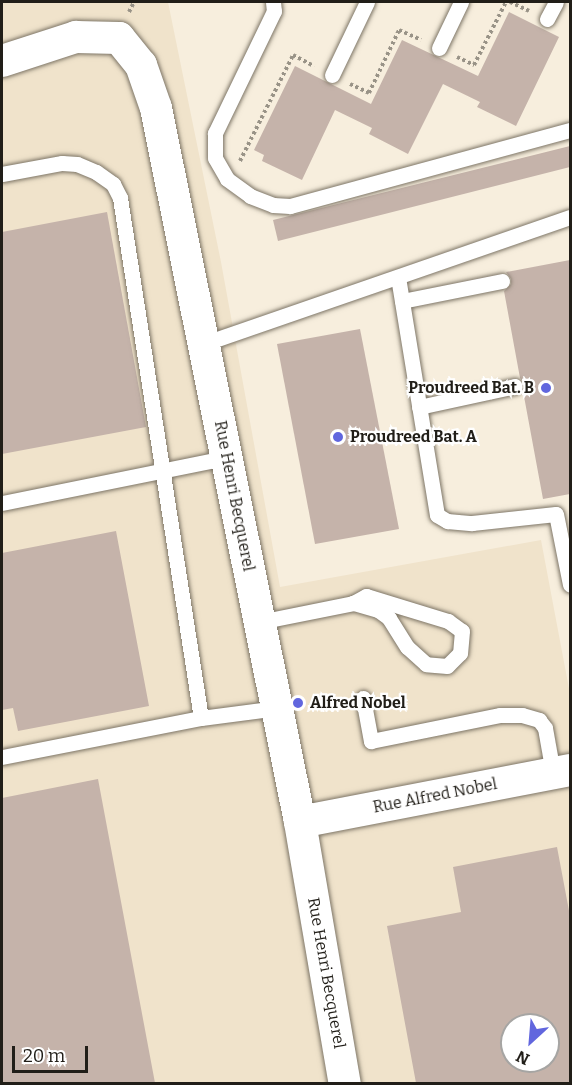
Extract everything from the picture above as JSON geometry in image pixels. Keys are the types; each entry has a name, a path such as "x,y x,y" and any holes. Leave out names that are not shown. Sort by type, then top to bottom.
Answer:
{"street":[{"name":"Rue Henri Becquerel","path":"2,61 76,37 119,38 141,65 156,108 300,822 345,1083"},
{"name":"Rue Alfred Nobel","path":"300,822 562,772"}],"lane":[{"path":"273,2 274,11 215,133 215,158 230,181 250,196 273,205 290,206 570,130"},
{"path":"332,75 367,2"},
{"path":"440,48 462,2"},
{"path":"547,19 556,2"},
{"path":"2,174 70,164 96,172 113,184 120,198 201,718"},
{"path":"203,344 570,217"},
{"path":"398,277 437,515 447,521 472,523 556,514 570,585"},
{"path":"402,301 502,281"},
{"path":"419,407 515,386"},
{"path":"2,503 226,458"},
{"path":"259,621 353,603 366,596 382,599 420,615 448,621 462,632 460,653 447,666 426,664 403,642 389,618 378,610 353,603"},
{"path":"403,642 409,623 420,615"},
{"path":"363,698 371,741 500,716 522,715 538,720 545,728 562,772"},
{"path":"2,757 201,718 276,708"}],"path":[{"path":"230,181 293,55 369,93 399,30 474,65 506,2"}],"shaded area":[{"path":"2,2 168,2 221,262 280,587 541,540 570,694 570,1083 2,1084"}],"building":[{"path":"509,12 559,37 516,126 477,107 480,102 443,84 408,154 369,134 372,128 335,110 302,180 262,161 264,155 254,150 295,66 371,104 402,40 478,76"},
{"path":"570,146 570,167 278,241 273,220"},
{"path":"107,212 146,427 2,454 2,232"},
{"name":"Proudreed Bat. B","path":"570,260 570,494 543,499 523,391 525,384 520,378 504,291 511,284 511,279 506,272"},
{"name":"Proudreed Bat. A","path":"360,329 399,529 315,544 277,344"},
{"path":"116,531 149,706 18,731 13,708 2,710 2,553"},
{"path":"98,779 155,1083 2,1083 2,798"},
{"path":"557,847 570,916 570,1083 416,1083 387,926 461,912 453,867"}],"place":[{"name":"Proudreed Bat. B","path":"546,388"},
{"name":"Proudreed Bat. A","path":"338,437"},
{"name":"Alfred Nobel","path":"298,703"}]}
